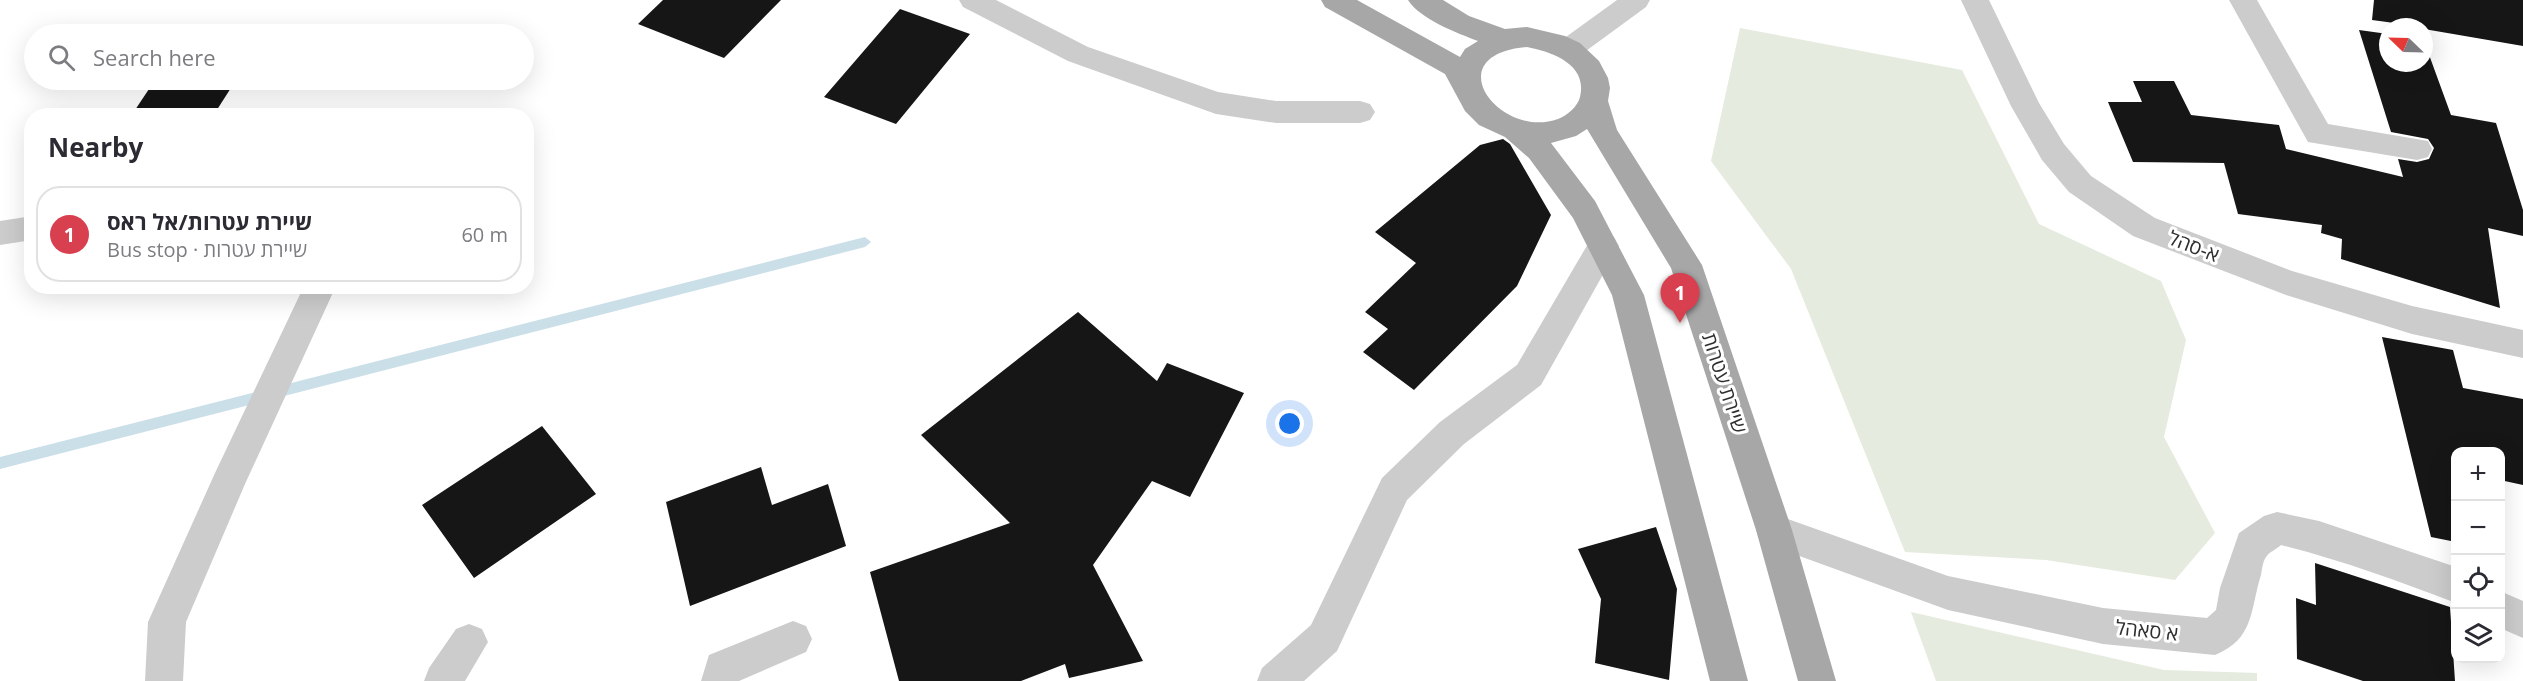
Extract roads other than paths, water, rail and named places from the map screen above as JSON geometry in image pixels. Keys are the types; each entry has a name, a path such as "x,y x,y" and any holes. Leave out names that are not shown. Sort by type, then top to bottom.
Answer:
{"main road":[{"path":"1335,0 1455,67 1465,83 1470,100 1483,115 1495,123 1516,131 1540,134 1567,128 1584,118 1594,104 1596,87 1590,70 1569,49 1549,41 1527,37 1495,43 1479,53 1468,67 1465,83"},
{"path":"1422,0 1459,23 1505,40"},
{"name":"שיירת עטרות","path":"1594,104 1603,132 1686,265 1774,530 1817,681"},
{"path":"1516,131 1540,150 1584,210 1628,295 1729,681"}],"street":[{"path":"973,0 1078,54 1216,103 1276,112 1360,112"},
{"path":"1569,49 1636,0"},
{"name":"א-סהל","path":"1975,0 2026,106 2053,152 2080,184 2144,227 2286,282 2412,320 2523,344"},
{"path":"2243,0 2319,134 2417,149"},
{"path":"0,233 24,229"},
{"path":"1276,681 1324,638 1394,489 1452,433 1529,375 1603,246"},
{"path":"164,681 167,622 227,484 316,294"},
{"name":"א סאהל","path":"1774,530 1948,593 2103,626 2215,637 2233,618 2238,588 2252,545 2277,528 2319,538 2451,584"},
{"path":"2502,609 2523,620"},
{"path":"720,681 722,668 793,639"},
{"path":"443,681 469,642"}],"waterway":[{"path":"0,463 865,242"}],"place":[{"name":"שיירת עטרות/אל ראס","path":"1680,323"}]}
